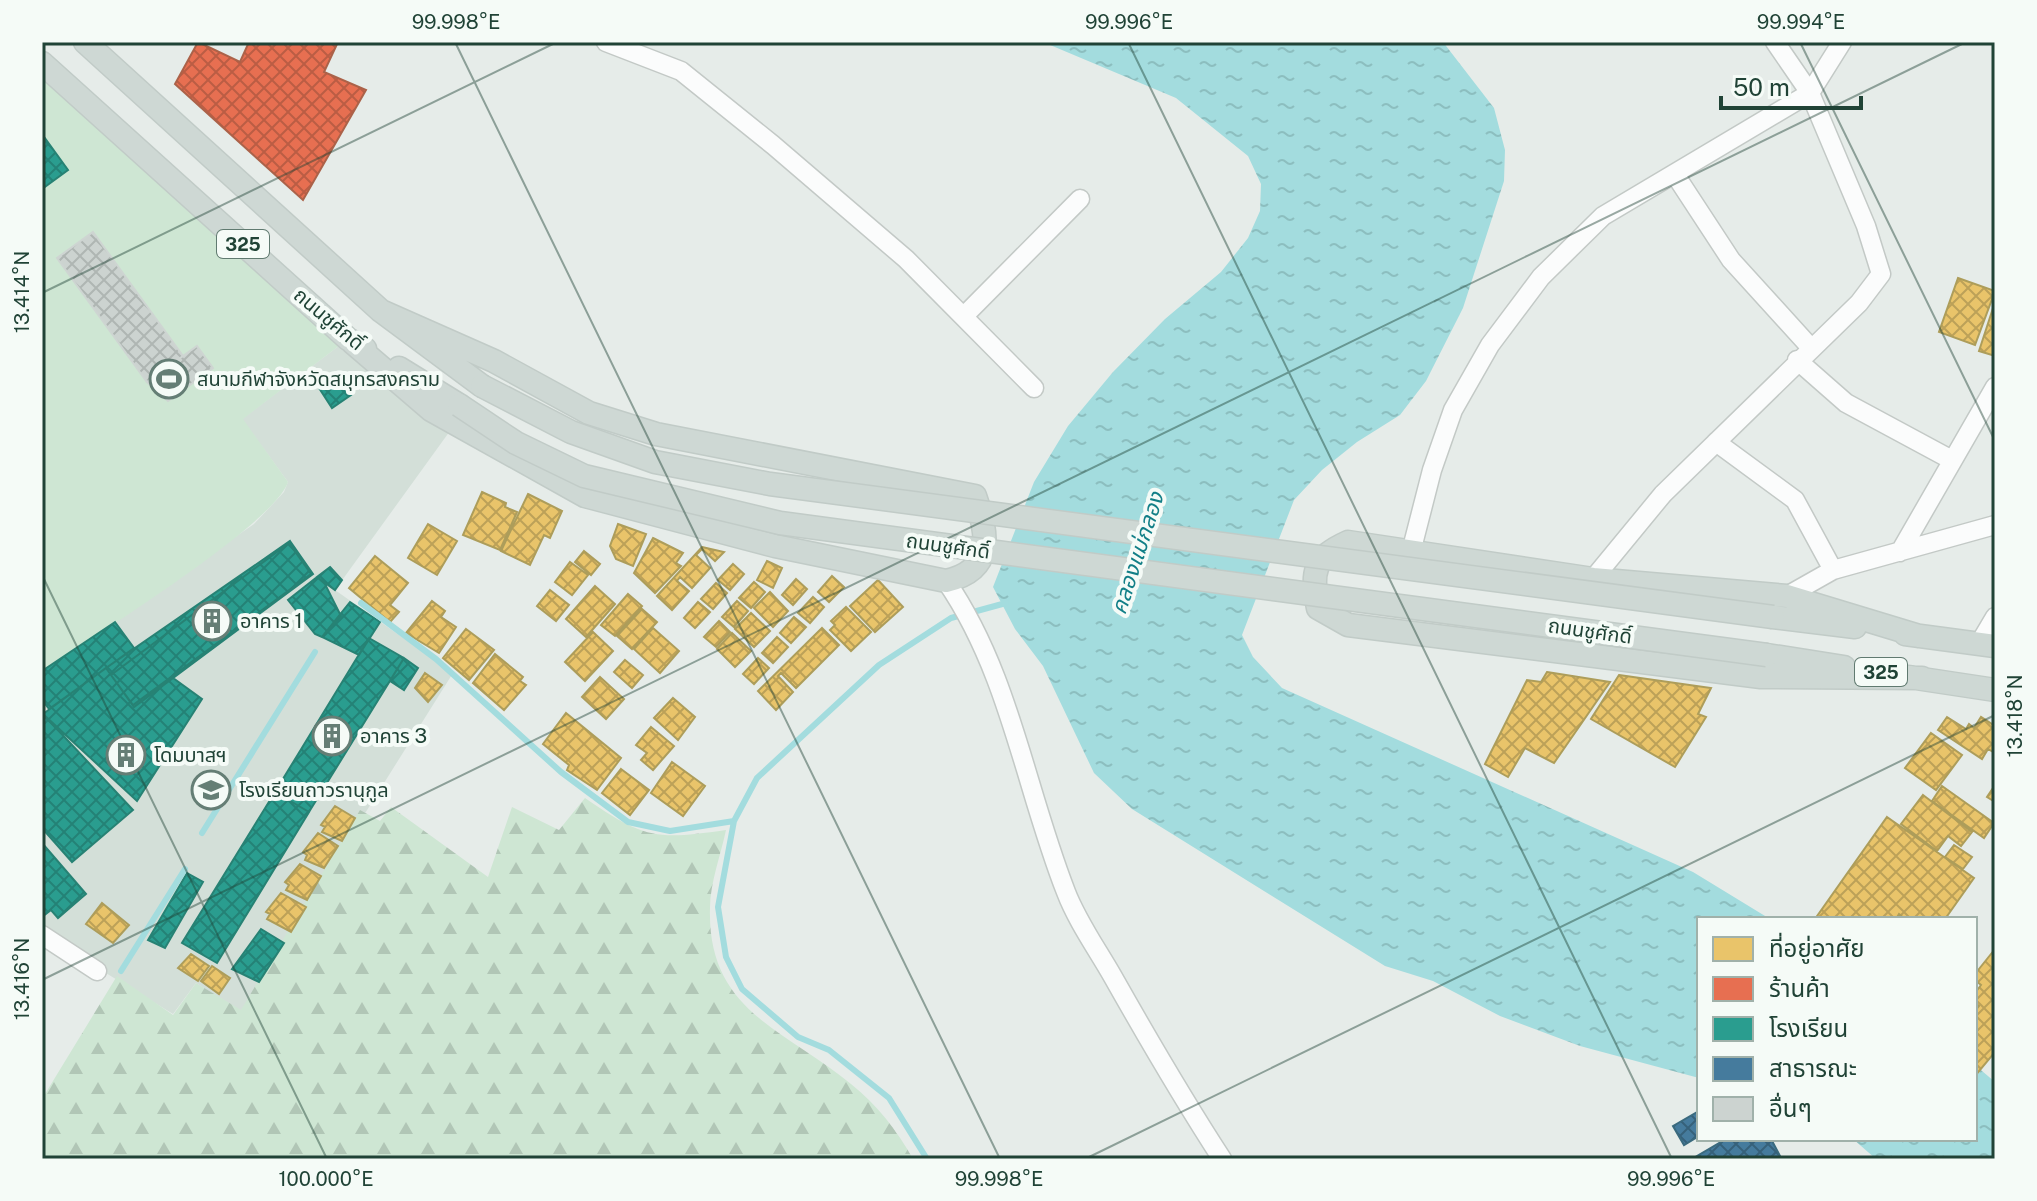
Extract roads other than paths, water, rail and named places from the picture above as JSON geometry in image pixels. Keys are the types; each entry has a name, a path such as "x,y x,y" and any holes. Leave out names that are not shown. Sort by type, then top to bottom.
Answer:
{"main road":[{"name":"ถนนชูศักดิ์","path":"85,42 381,311 482,386 571,432 655,462 770,484 1987,645"},
{"name":"ถนนชูศักดิ์","path":"42,63 353,343 459,405 516,443 584,476 780,523 1767,655 1995,690"},
{"path":"353,343 431,410 585,496 952,589 979,560 987,531 975,496 656,434 589,413 494,361 381,311"},
{"path":"1919,636 1787,596 1593,579 1348,542 1325,553 1312,579 1318,608 1348,625 1761,677 1922,678"}],"street":[{"path":"1593,579 1663,494 1859,303 1881,274 1866,226 1810,93 1775,42"},
{"path":"1411,552 1432,470 1453,410 1490,345 1541,277 1603,216 1676,176 1810,93 1842,42"},
{"path":"617,44 681,71 906,259 1034,388"},
{"path":"1676,176 1731,260 1846,403 1950,459"},
{"path":"964,316 1080,199"},
{"path":"1900,552 1950,459 1995,387"},
{"path":"1716,442 1795,500 1833,570"},
{"path":"1787,596 1833,570 1995,525"},
{"path":"952,589 982,642 1013,725 1046,838 1067,896 1169,1078 1222,1159"},
{"path":"1987,645 1995,617"},
{"path":"42,935 97,971"}],"water":[{"name":"คลองแม่กลอง","path":"1043,42 1443,42 1494,108 1505,150 1504,181 1463,308 1426,381 1400,415 1357,442 1322,470 1294,500 1242,635 1253,657 1282,688 1693,872 1767,917 1697,917 1697,1077 1580,1046 1500,1016 1433,981 1385,966 1132,809 1094,773 1043,666 1015,629 993,587 1034,482 1068,426 1113,372 1165,319 1221,272 1248,238 1260,211 1261,184 1248,156 1176,98"},
{"path":"1977,1067 1995,1082 1995,1159 1876,1159 1855,1141 1977,1141"}],"waterway":[{"path":"361,603 436,659 561,772 628,822 670,831 734,821"},
{"path":"927,1159 889,1098 829,1050 798,1037 742,989 726,957 718,907 734,821 757,778 879,665 951,618 1006,603"},
{"path":"202,833 315,652"},
{"path":"121,971 185,869"}],"place":[{"name":"สนามกีฬาจังหวัดสมุทรสงคราม","path":"169,379"},
{"name":"อาคาร 1","path":"212,621"},
{"name":"อาคาร 3","path":"332,736"},
{"name":"โดมบาสฯ","path":"126,755"},
{"name":"โรงเรียนถาวรานุกูล","path":"211,790"}]}
